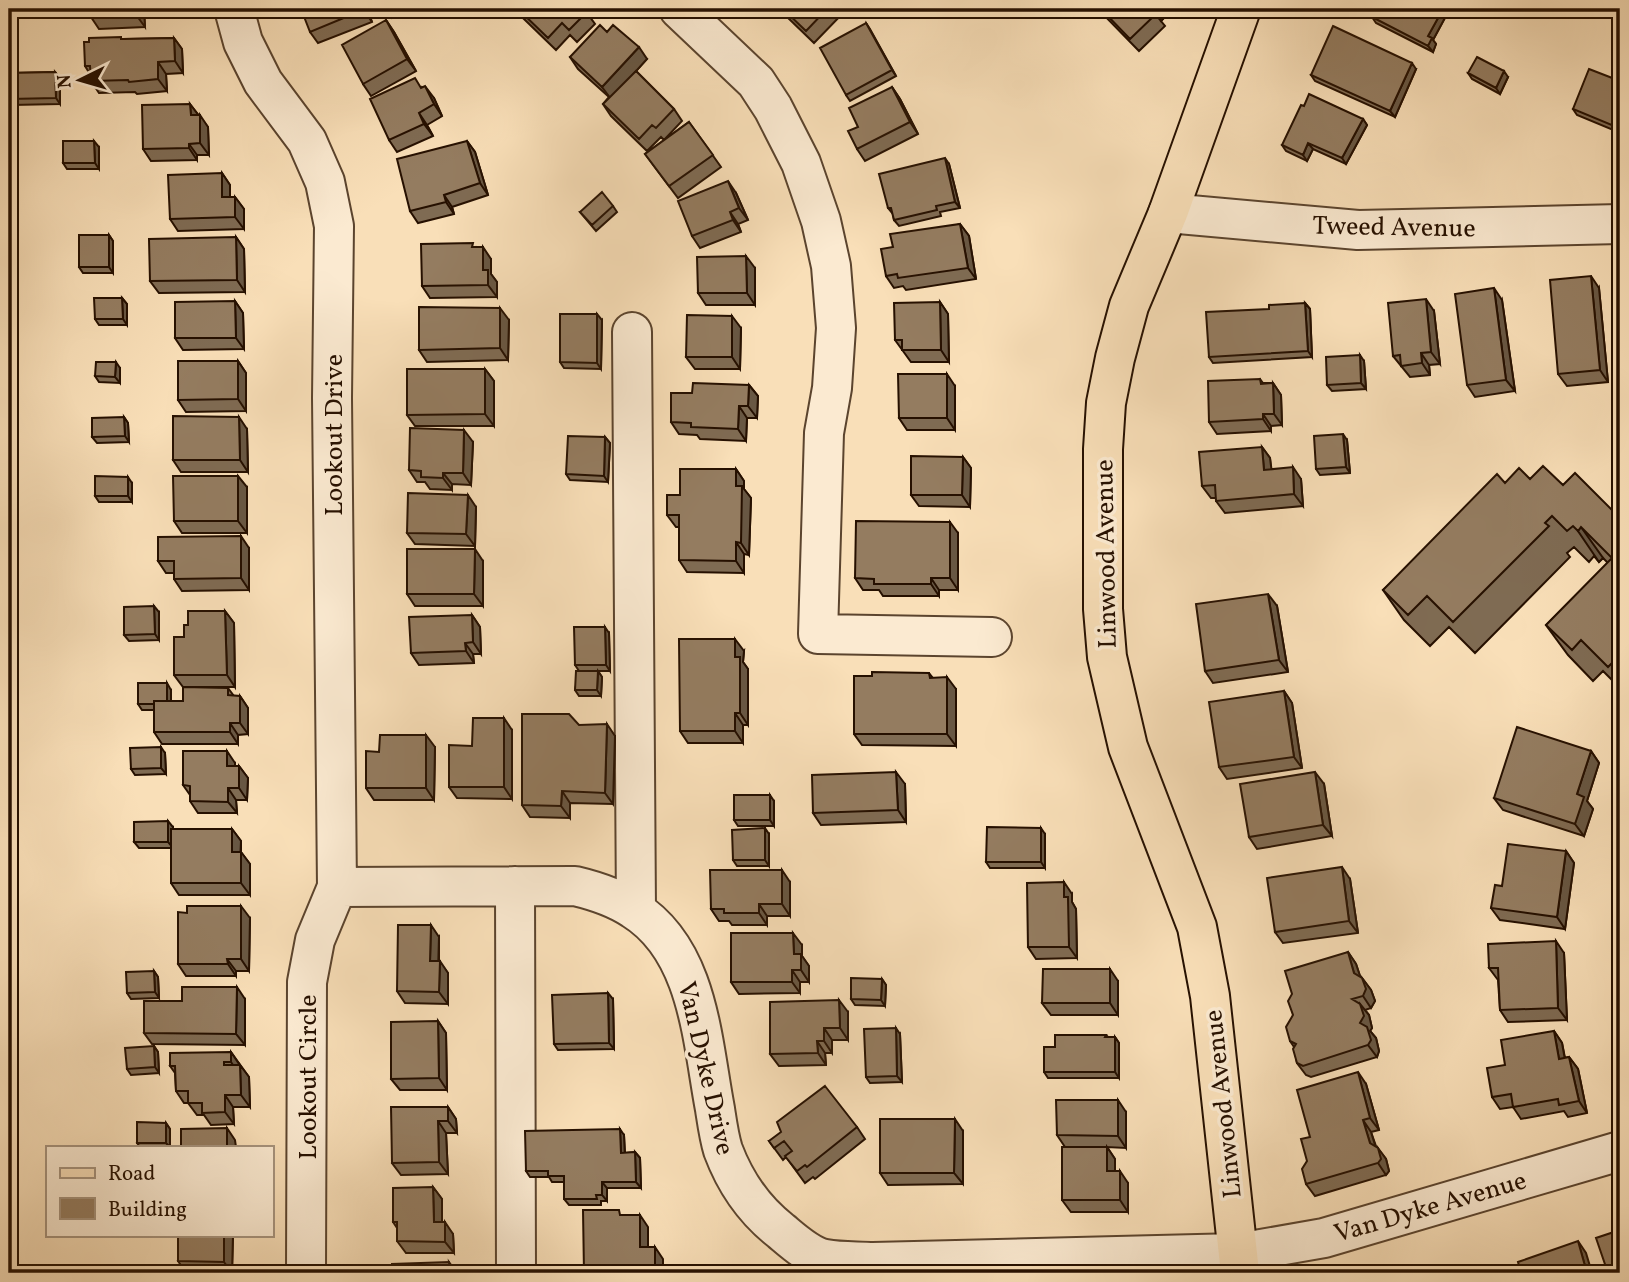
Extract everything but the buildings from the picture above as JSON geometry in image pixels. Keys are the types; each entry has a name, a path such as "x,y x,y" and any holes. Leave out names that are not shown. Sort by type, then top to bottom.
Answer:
{"main road":[{"name":"Linwood Avenue","path":"1239,1263 1210,996 1197,928 1128,747 1107,657 1103,609 1103,449 1106,403 1129,306 1168,213 1241,9"}],"street":[{"name":"Lookout Drive","path":"234,9 243,42 263,82 307,141 325,182 334,226 332,398 337,887"},
{"path":"679,9 756,82 773,108 801,163 821,221 831,266 836,328 832,388 824,433 818,634 992,637"},
{"name":"Tweed Avenue","path":"1168,213 1358,230 1620,224"},
{"path":"632,332 636,910"},
{"path":"515,886 516,1273"},
{"name":"Van Dyke Drive","path":"337,887 575,886 607,894 636,910 660,932 673,950 691,989 722,1147 735,1176 751,1202 772,1225 820,1266 873,1262 1239,1263"},
{"name":"Lookout Circle","path":"306,1273 307,982 315,940 337,887"},
{"name":"Van Dyke Avenue","path":"1239,1263 1620,1151"}]}
